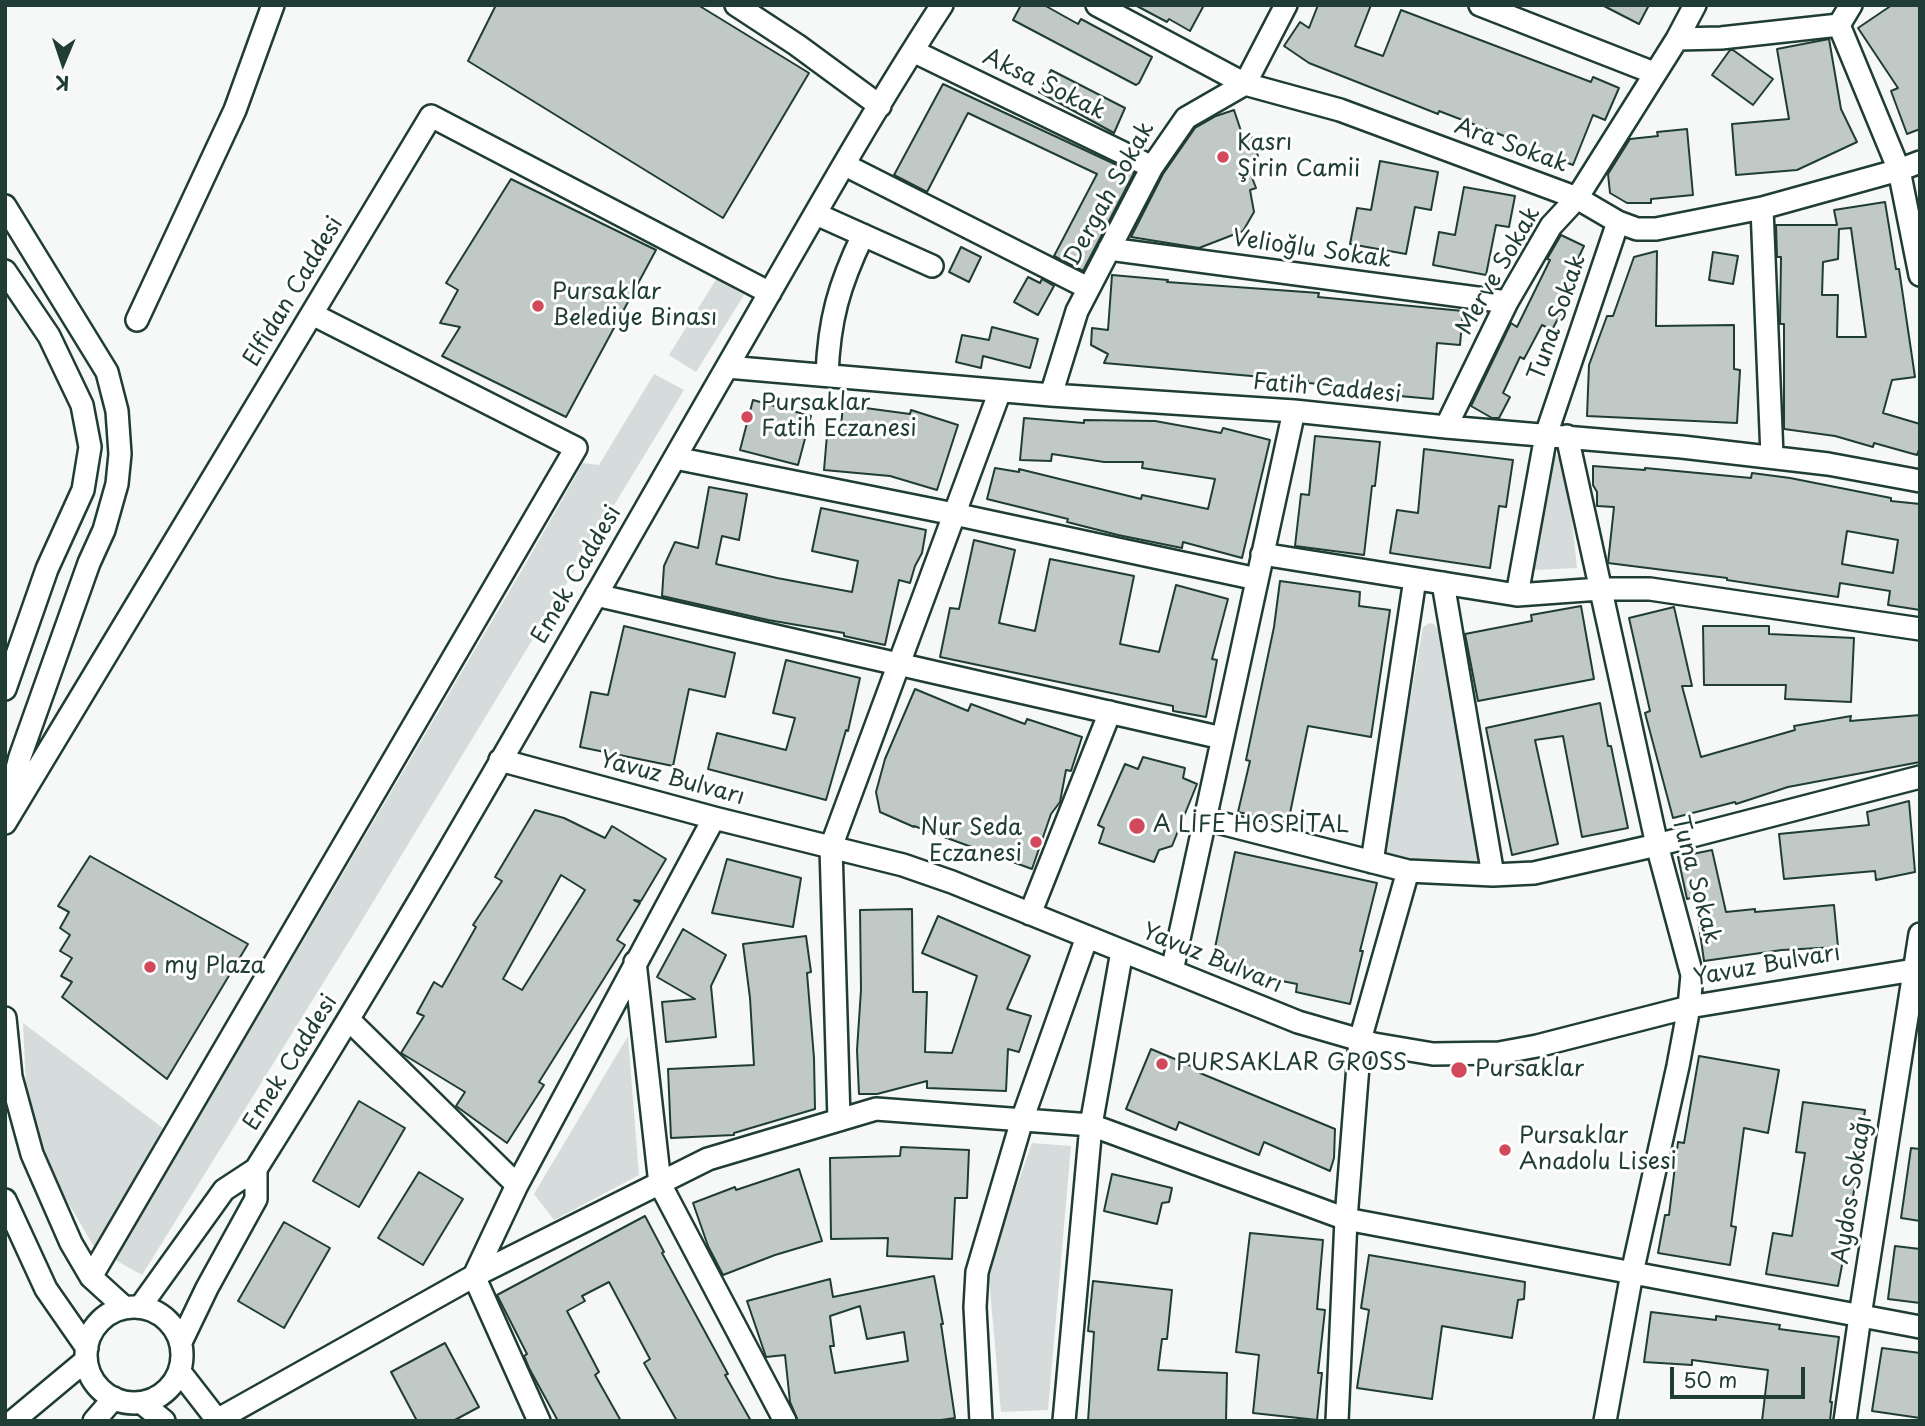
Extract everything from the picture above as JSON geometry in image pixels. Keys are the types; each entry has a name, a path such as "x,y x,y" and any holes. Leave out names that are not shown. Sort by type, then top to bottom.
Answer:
{"street":[{"path":"137,320 235,110 273,5"},
{"path":"736,5 797,45 880,106"},
{"name":"Emek Caddesi","path":"86,1355 88,1340 96,1325 108,1314 132,1307 224,1190 256,1169 349,1020 816,214 942,5"},
{"name":"Ara Sokak","path":"1097,5 1245,84 1340,110 1577,198 1618,222 1637,229 1656,229 1762,208 1920,162"},
{"path":"1245,84 1286,5"},
{"path":"1480,5 1654,73"},
{"name":"Merve Sokak","path":"1446,427 1507,302 1551,226 1577,198 1677,39 1695,5"},
{"path":"1839,25 1851,5"},
{"path":"1677,39 1721,38 1839,25"},
{"path":"1839,25 1899,170 1920,275"},
{"name":"Aksa Sokak","path":"912,51 1152,167"},
{"name":"Dergah Sokak","path":"1051,395 1077,311 1087,288 1152,167 1177,127 1186,118 1245,84"},
{"name":"Elfidan Caddesi","path":"5,823 431,116 770,293"},
{"name":"Dergah Sokak","path":"845,165 1087,288"},
{"path":"5,206 107,372 117,411 120,454 117,484 104,530 20,757 5,811"},
{"path":"1762,208 1772,456"},
{"path":"816,214 932,266"},
{"name":"Tuna Sokak","path":"1517,595 1557,436 1618,222"},
{"path":"827,375 837,296 863,235"},
{"name":"Velioğlu Sokak","path":"1109,249 1507,302"},
{"path":"5,271 49,336 82,405 90,447 83,490 47,569 5,689"},
{"path":"90,1277 576,448 312,314"},
{"name":"Fatih Caddesi","path":"727,367 1051,395 1294,411 1772,456 1920,481"},
{"path":"839,1121 831,847 1000,391"},
{"path":"1171,971 1294,411"},
{"name":"Tuna Sokak","path":"1557,436 1600,589 1657,845 1692,975 1689,1007 1632,1273 1605,1421"},
{"path":"675,458 1257,579"},
{"path":"1262,554 1517,595 1600,589 1650,589 1920,629"},
{"path":"1372,862 1415,579"},
{"path":"1443,583 1493,875"},
{"path":"596,595 1222,738"},
{"path":"1030,914 1110,712"},
{"name":"Yavuz Bulvarı","path":"500,760 915,869 1298,1022 1360,1040 1433,1054 1499,1053 1537,1046 1689,1007 1918,969"},
{"path":"1205,819 1408,871 1493,875 1534,873 1657,845 1920,777"},
{"path":"539,1421 474,1276 517,1185 714,818"},
{"path":"1337,1421 1346,1219 1360,1040 1408,871"},
{"name":"Aydos Sokağı","path":"1846,1421 1860,1316 1918,969 1920,934"},
{"path":"981,1421 975,1307 977,1272 1022,1120 1087,937"},
{"path":"1064,1421 1091,1125 1122,951"},
{"path":"635,962 660,1184 785,1421"},
{"path":"5,1018 11,1077 32,1154 71,1243 90,1277 132,1307 155,1310 168,1319 181,1342"},
{"path":"349,1020 517,1185"},
{"path":"5,1200 46,1289 86,1355 89,1376 97,1386 114,1398 142,1403 157,1398 169,1389 180,1372 218,1421 474,1276 708,1158 876,1110 1091,1125 1346,1219 1920,1327"},
{"name":"Emek Caddesi","path":"180,1372 183,1362 181,1342 206,1288 256,1199 256,1169"},
{"path":"13,1421 86,1355"},
{"path":"94,1421 114,1398"},
{"path":"142,1403 164,1421"}],"shaded area":[{"path":"717,278 744,295 696,372 669,355"},
{"path":"654,374 684,390 353,935 142,1275 115,1260 583,463 599,465"},
{"path":"1554,453 1566,464 1577,568 1534,570 1550,457"},
{"path":"1430,623 1435,625 1439,633 1478,859 1467,869 1383,854 1423,627"},
{"path":"23,1023 164,1129 97,1252 45,1163 26,1086"},
{"path":"628,1036 639,1175 554,1220 534,1194"},
{"path":"1032,1143 1071,1146 1048,1410 1001,1412 988,1268"}],"building":[{"path":"496,5 698,5 809,73 723,218 468,61"},
{"path":"1021,5 1044,5 1078,24 1081,19 1152,57 1139,83 1136,85 1013,20"},
{"path":"1135,5 1204,5 1190,31"},
{"path":"1318,5 1371,5 1355,46 1383,56 1401,10 1591,82 1593,77 1619,88 1605,120 1593,115 1573,165 1524,146 1525,144 1439,111 1438,114 1309,63 1284,46 1300,22 1309,28"},
{"path":"1602,5 1649,5 1639,24"},
{"path":"1892,5 1920,5 1920,129 1907,134 1891,91 1898,88 1858,28"},
{"path":"1829,39 1841,109 1857,142 1797,170 1736,175 1732,124 1789,119 1777,49"},
{"path":"1730,50 1773,79 1753,105 1712,75"},
{"path":"1051,70 1125,108 1114,133 1039,92"},
{"path":"943,84 1134,173 1083,271 1054,256 1097,174 968,113 927,192 894,175"},
{"path":"1234,110 1243,137 1251,135 1258,156 1253,158 1258,172 1251,175 1256,188 1250,190 1254,212 1243,231 1199,248 1131,237 1163,174 1195,128"},
{"path":"1687,129 1693,195 1651,199 1651,203 1627,203 1610,193 1608,174 1630,139 1658,136 1657,132"},
{"path":"1380,161 1438,172 1431,210 1415,207 1406,254 1350,244 1357,208 1371,210"},
{"name":"Pursaklar Belediye Binası","path":"511,179 656,250 566,417 442,356 460,327 440,323 458,290 446,283"},
{"path":"1464,187 1515,196 1509,227 1496,225 1486,275 1433,265 1439,232 1455,235"},
{"path":"1885,202 1896,269 1899,269 1915,377 1892,380 1883,413 1920,424 1920,447 1917,455 1874,443 1873,447 1835,436 1784,429 1784,324 1780,324 1781,257 1777,257 1776,225 1837,225 1834,210","holes":["1851,228 1866,337 1837,337 1838,295 1822,295 1823,262 1838,259 1839,229"]},
{"path":"1561,235 1584,246 1567,282 1575,286 1552,330 1542,325 1524,359 1520,357 1503,393 1510,397 1499,418 1492,418 1471,406 1511,323 1517,327 1550,260 1547,259"},
{"path":"961,247 981,257 969,282 949,272"},
{"path":"1657,251 1656,326 1734,325 1734,369 1740,370 1737,423 1587,416 1589,365 1607,316 1613,316 1634,257"},
{"path":"1713,252 1738,256 1733,284 1709,280"},
{"path":"1112,275 1168,280 1167,282 1319,293 1318,297 1463,311 1460,345 1437,343 1433,399 1377,394 1378,389 1308,381 1104,363 1108,354 1091,345 1092,328 1108,330"},
{"path":"1028,277 1040,283 1042,279 1054,286 1038,315 1014,302"},
{"path":"992,327 1038,339 1030,368 983,356 981,368 956,362 962,335 989,340"},
{"path":"753,400 811,416 798,465 740,450"},
{"path":"843,405 910,414 911,410 958,425 937,490 890,476 824,470 827,435 840,437"},
{"path":"1024,418 1084,423 1084,420 1155,421 1221,433 1223,428 1270,440 1242,558 1183,542 1182,548 1118,535 1067,522 1068,519 987,499 995,468 1019,472 1019,469 1141,499 1142,495 1208,509 1215,479 1142,468 1143,462 1104,462 1052,454 1051,461 1020,460"},
{"path":"1315,436 1380,442 1364,555 1295,546 1301,494 1309,495"},
{"path":"1424,449 1513,460 1506,507 1499,506 1490,568 1390,553 1397,510 1418,513"},
{"path":"1593,466 1751,478 1752,473 1891,498 1891,501 1920,504 1920,610 1888,605 1890,591 1840,583 1838,597 1727,578 1608,563 1614,507 1597,506 1597,492 1593,485","holes":["1847,531 1898,540 1893,573 1842,564"]},
{"path":"709,487 747,494 739,540 722,536 716,564 777,578 852,592 858,561 812,551 821,508 926,530 922,553 910,583 899,580 885,645 844,636 844,633 768,620 662,596 664,566 675,542 698,548"},
{"path":"974,540 1015,550 999,623 1035,631 1050,559 1134,576 1120,644 1159,652 1176,585 1228,599 1212,659 1217,660 1206,717 1173,711 1173,706 940,657 950,608 959,609"},
{"path":"1280,581 1360,592 1359,606 1390,610 1371,737 1308,726 1288,823 1238,812 1250,761 1246,760 1274,627"},
{"path":"1581,606 1594,679 1478,701 1465,634 1532,621 1531,615"},
{"path":"1674,607 1692,686 1682,686 1701,757 1795,730 1794,726 1851,716 1850,721 1920,715 1920,762 1788,787 1736,804 1735,802 1673,818 1645,713 1650,711 1629,618"},
{"path":"624,626 735,653 725,697 689,689 673,766 580,747 591,692 608,695"},
{"path":"1703,626 1769,626 1769,634 1854,638 1851,702 1785,699 1786,685 1704,685"},
{"path":"786,660 860,678 848,731 846,730 826,800 708,769 717,733 786,750 795,718 773,713"},
{"path":"915,689 968,711 971,704 1025,724 1027,719 1082,737 1071,771 1066,770 1060,802 1051,814 1032,869 914,827 880,812 876,792 885,759"},
{"path":"1600,703 1628,828 1582,837 1563,736 1535,740 1558,844 1512,855 1486,728"},
{"path":"1143,757 1185,768 1183,778 1197,784 1172,846 1159,850 1154,862 1099,843 1104,828 1098,825 1125,764 1138,769"},
{"path":"1909,801 1915,872 1876,880 1875,871 1784,879 1779,834 1869,825 1867,812"},
{"path":"535,810 564,818 605,838 612,826 666,859 641,901 634,900 640,903 617,940 625,945 539,1082 544,1085 507,1143 456,1106 465,1092 401,1053 424,1016 417,1013 434,982 442,987 476,927 473,925 502,881 495,877","holes":["561,875 585,890 522,990 503,979"]},
{"path":"1712,850 1726,912 1834,905 1838,947 1782,950 1704,961 1695,897 1687,899 1678,857"},
{"path":"1235,852 1377,883 1350,1004 1296,992 1297,984 1211,967"},
{"name":"my Plaza","path":"90,856 248,944 167,1079 62,997 72,982 61,976 72,958 60,951 70,935 60,928 69,912 58,906"},
{"path":"727,859 801,878 793,927 712,913"},
{"path":"912,909 913,992 927,992 925,1052 952,1053 977,976 922,953 938,916 1030,956 1007,1009 1031,1016 1019,1052 1008,1049 1006,1091 927,1088 927,1081 877,1094 859,1094 857,1050 861,990 860,910"},
{"path":"683,929 726,955 711,986 716,1037 666,1042 662,1002 695,999 657,977"},
{"path":"806,936 811,972 807,973 815,1109 734,1135 671,1138 668,1069 754,1065 743,944"},
{"path":"1151,1049 1201,1070 1200,1073 1335,1129 1334,1158 1330,1171 1264,1142 1259,1155 1179,1122 1176,1130 1126,1109"},
{"path":"1699,1056 1779,1070 1768,1133 1744,1128 1731,1226 1736,1227 1730,1265 1658,1253 1665,1215 1669,1215 1678,1142 1684,1143"},
{"path":"359,1101 405,1128 359,1207 313,1181"},
{"path":"1803,1102 1865,1110 1838,1286 1766,1274 1773,1233 1792,1236 1805,1153 1796,1152"},
{"path":"901,1147 969,1150 967,1198 955,1198 952,1259 887,1256 888,1238 831,1239 830,1158 900,1156"},
{"path":"1911,1148 1920,1149 1920,1221 1901,1218"},
{"path":"799,1169 822,1241 723,1275 708,1246 693,1203 735,1187 736,1190"},
{"path":"419,1172 463,1199 423,1265 378,1238"},
{"path":"1112,1174 1172,1188 1169,1202 1162,1203 1157,1224 1104,1211"},
{"path":"645,1216 751,1421 677,1421 644,1363 650,1359 609,1282 582,1296 585,1301 567,1311 599,1372 595,1375 621,1421 558,1421 529,1368 524,1356 527,1354 497,1295"},
{"path":"284,1222 330,1248 284,1328 238,1301"},
{"path":"1250,1233 1323,1240 1317,1309 1325,1310 1318,1373 1322,1373 1317,1420 1253,1413 1259,1355 1236,1352"},
{"path":"1895,1246 1920,1249 1920,1303 1888,1299"},
{"path":"1369,1255 1525,1282 1524,1299 1518,1300 1512,1338 1442,1326 1432,1399 1357,1388 1369,1310 1361,1308"},
{"path":"934,1276 955,1418 934,1421 798,1421 790,1402 785,1355 766,1357 747,1301 830,1279 833,1297","holes":["860,1306 867,1339 904,1332 908,1361 835,1373 830,1346 834,1346 830,1316"]},
{"path":"1093,1281 1172,1290 1167,1339 1162,1339 1158,1370 1227,1373 1226,1421 1088,1421 1094,1332 1088,1331"},
{"path":"1651,1312 1716,1320 1716,1316 1780,1325 1779,1329 1839,1337 1830,1421 1762,1421 1768,1370 1692,1360 1692,1365 1644,1362"},
{"path":"445,1343 479,1407 453,1421 417,1421 391,1372"},
{"path":"1882,1348 1920,1353 1920,1418 1872,1411"}],"place":[{"name":"Kasrı Şirin Camii","path":"1223,157"},
{"name":"Pursaklar Belediye Binası","path":"538,306"},
{"name":"Pursaklar Fatih Eczanesi","path":"747,417"},
{"name":"A LİFE HOSPİTAL","path":"1137,826"},
{"name":"Nur Seda Eczanesi","path":"1036,842"},
{"name":"my Plaza","path":"150,967"},
{"name":"PURSAKLAR GROSS","path":"1162,1064"},
{"name":"Pursaklar","path":"1459,1070"},
{"name":"Pursaklar Anadolu Lisesi","path":"1505,1150"}]}
